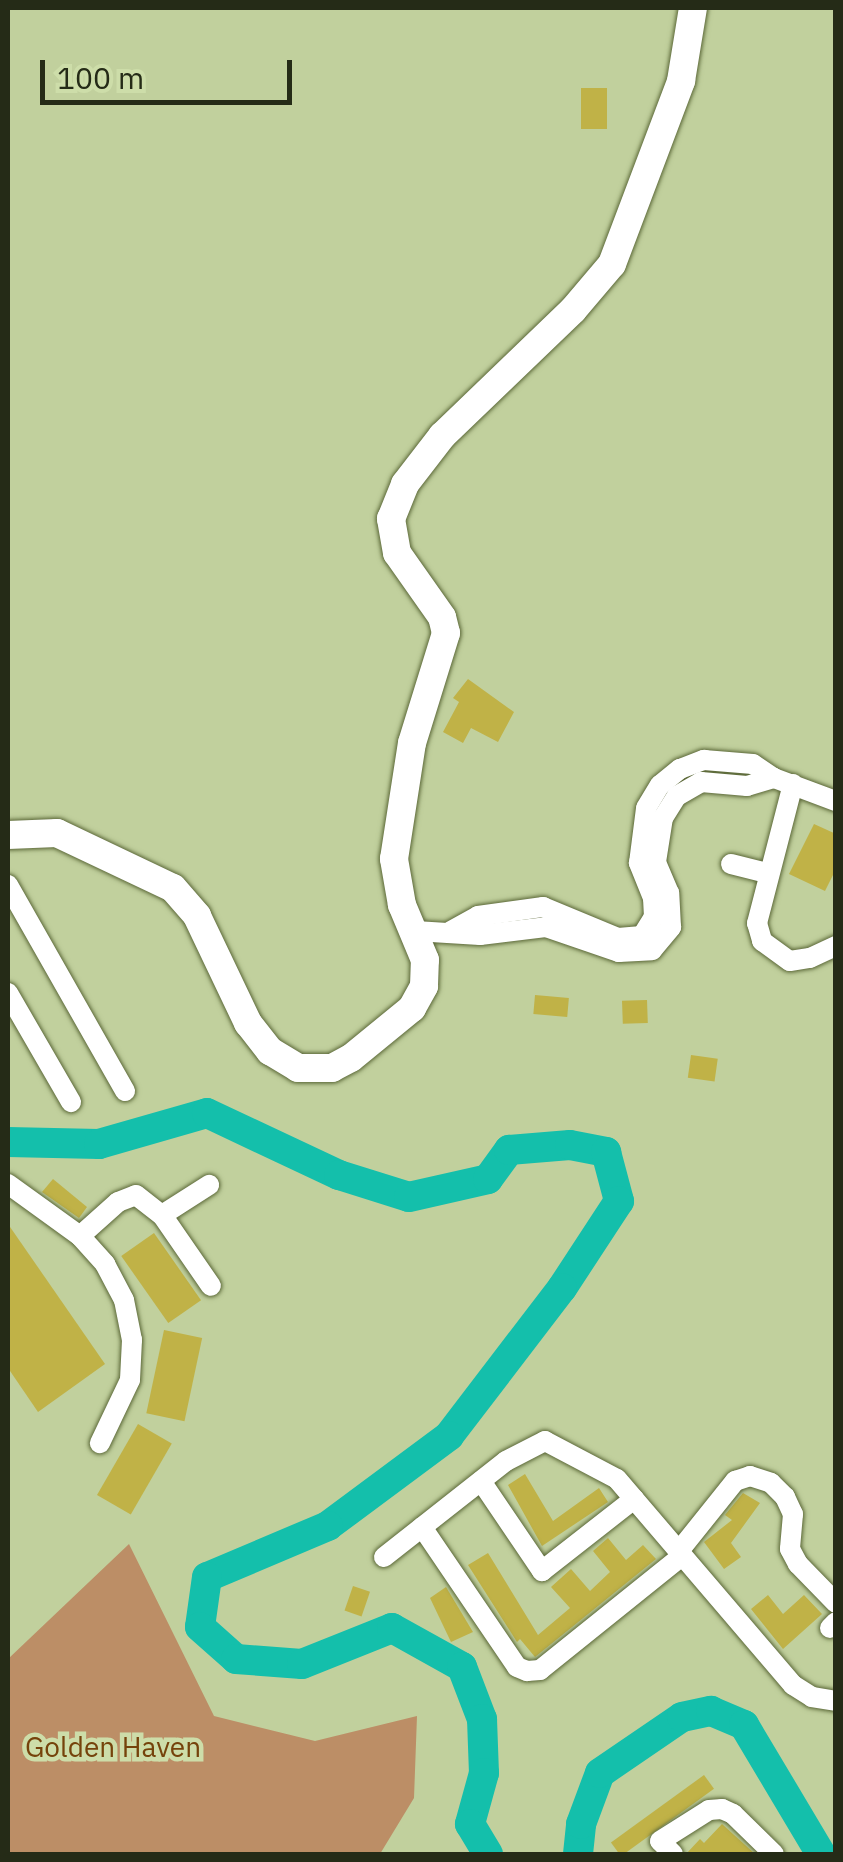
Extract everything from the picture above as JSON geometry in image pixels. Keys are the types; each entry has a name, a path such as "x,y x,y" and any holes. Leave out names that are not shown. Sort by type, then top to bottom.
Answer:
{"main road":[{"path":"8,835 57,833 173,888 197,916 248,1023 270,1051 298,1068 332,1068 351,1058 412,1008 426,975 415,931 396,883 397,829 421,706 444,652 446,633 442,617 397,553 391,519 405,484 442,436 574,310 612,264 681,81 693,8"}],"street":[{"path":"415,931 451,931 478,916 544,917 618,938 642,936 654,917 652,898 639,863 646,808 660,785 680,768 704,760 753,764 783,781 836,801"},
{"path":"783,781 757,923 762,941 790,960 810,958 836,946"},
{"path":"731,864 766,873"},
{"path":"8,885 125,1091"},
{"path":"8,993 71,1102"},
{"path":"8,1184 80,1236 105,1264 124,1300 132,1340 130,1380 100,1443"},
{"path":"162,1214 209,1184"},
{"path":"80,1236 118,1202 136,1194 162,1214 211,1286"},
{"path":"384,1556 506,1461 545,1441 617,1479 793,1685 812,1697 836,1702"},
{"path":"422,1527 517,1666 528,1671 540,1670 680,1553 734,1482 750,1476 771,1483 785,1497 792,1514 790,1548 798,1564 836,1603"},
{"path":"481,1481 542,1571 634,1499"},
{"path":"673,1854 660,1841 709,1810 722,1809 733,1814 774,1854"}],"green space":[{"name":"Golden Haven","path":"129,1544 214,1716 315,1741 417,1716 414,1798 380,1854 8,1854 8,1659"}],"building":[{"path":"581,88 607,88 607,129 581,129"},
{"path":"468,679 514,712 498,742 471,728 463,743 443,732 459,702 453,698"},
{"path":"814,824 836,834 836,869 825,891 789,874"},
{"path":"535,995 569,998 567,1017 533,1014"},
{"path":"647,1000 648,1023 623,1024 622,1001"},
{"path":"691,1055 718,1059 715,1082 688,1078"},
{"path":"53,1179 87,1207 79,1218 42,1192"},
{"path":"8,1224 105,1364 38,1412 8,1368"},
{"path":"154,1233 201,1300 168,1323 121,1256"},
{"path":"164,1330 202,1338 184,1421 146,1413"},
{"path":"138,1424 172,1444 131,1515 97,1495"},
{"path":"525,1474 553,1521 599,1488 608,1502 542,1546 508,1485"},
{"path":"743,1493 760,1503 731,1543 741,1557 724,1569 704,1542 732,1520 725,1515"},
{"path":"608,1538 626,1560 643,1545 656,1559 535,1657 520,1639 517,1642 468,1565 488,1553 538,1635 570,1608 551,1587 571,1569 590,1591 610,1572 593,1551"},
{"path":"353,1586 370,1592 362,1616 345,1611"},
{"path":"446,1587 473,1632 451,1642 430,1598"},
{"path":"768,1595 783,1614 804,1595 822,1614 783,1649 751,1609"},
{"path":"704,1775 714,1789 624,1854 619,1854 611,1843"},
{"path":"722,1824 755,1854 686,1854 700,1839 704,1843"}],"waterway":[{"path":"8,1142 99,1144 207,1113 339,1175 409,1197 488,1179 509,1150 570,1145 606,1152 619,1201 562,1288 449,1436 328,1526 207,1577 200,1627 236,1659 302,1664 392,1628 462,1667 482,1719 484,1773 470,1824 488,1854"},
{"path":"578,1854 581,1824 600,1773 682,1717 711,1711 744,1725 821,1854"}]}
